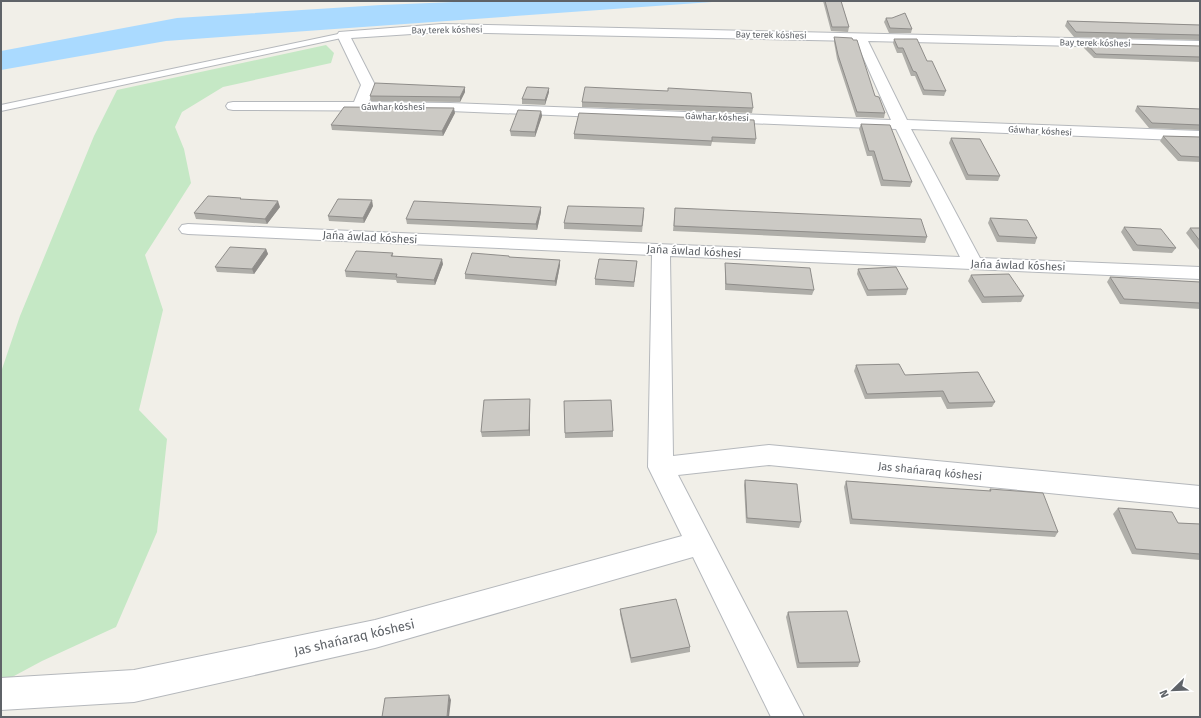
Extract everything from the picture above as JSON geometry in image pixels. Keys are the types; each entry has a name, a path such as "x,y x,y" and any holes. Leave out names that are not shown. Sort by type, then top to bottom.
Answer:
{"street":[{"name":"Bay terek kóshesi","path":"343,35 442,28 1200,45"},
{"path":"343,35 368,85 360,106"},
{"path":"860,37 901,124 973,263"},
{"name":"Gáwhar kóshesi","path":"233,106 450,107 1200,136"},
{"name":"Jańa áwlad kóshesi","path":"188,228 661,250 1200,272"},
{"path":"661,250 661,468 788,717"},
{"name":"Jas shańaraq kóshesi","path":"661,468 769,455 1200,497"},
{"name":"Jas shańaraq kóshesi","path":"1,694 134,686 375,634 700,544"}],"lane":[{"path":"1,108 343,35"}],"green space":[{"path":"326,45 334,53 331,63 223,87 182,112 175,127 184,149 191,183 145,255 163,310 139,410 167,439 157,532 116,627 42,661 1,683 1,372 20,316 94,136 117,90"}],"water":[{"path":"478,1 726,1 166,41 1,70 1,51 177,18 381,5"}],"building":[{"path":"825,1 841,1 849,27 832,27"},
{"path":"905,13 912,29 890,28 886,18 892,18"},
{"path":"1067,21 1200,25 1200,35 1076,32"},
{"path":"834,37 852,38 853,40 857,40 875,96 879,97 885,113 857,112 838,55"},
{"path":"894,39 917,39 927,61 932,61 946,91 924,90 916,72 913,71 903,48 898,48"},
{"path":"1086,43 1200,46 1200,57 1096,54"},
{"path":"375,83 465,87 460,97 370,96"},
{"path":"527,87 549,88 545,100 522,99"},
{"path":"585,87 668,91 668,88 751,93 753,108 582,102"},
{"path":"1137,106 1200,109 1200,125 1152,123"},
{"path":"344,107 454,108 442,131 331,125"},
{"path":"518,110 541,111 535,132 510,131"},
{"path":"579,113 754,120 756,139 712,137 712,141 574,134"},
{"path":"861,124 890,125 912,182 883,180 874,151 869,151"},
{"path":"1163,136 1200,137 1200,157 1181,156"},
{"path":"951,138 980,139 1000,176 968,175"},
{"path":"208,196 278,201 265,219 194,213"},
{"path":"338,199 372,200 363,218 328,216"},
{"path":"414,201 541,207 536,224 406,219"},
{"path":"568,206 644,208 642,226 564,223"},
{"path":"675,208 921,219 927,237 674,226"},
{"path":"990,218 1027,220 1037,238 999,236"},
{"path":"1124,227 1161,229 1176,248 1137,245"},
{"path":"1190,228 1200,228 1200,241"},
{"path":"230,247 266,249 252,269 215,267"},
{"path":"356,251 393,253 391,256 442,259 434,280 396,277 397,274 345,271"},
{"path":"472,253 560,260 555,281 465,274"},
{"path":"599,259 637,261 634,282 595,279"},
{"path":"725,263 810,268 814,290 726,284"},
{"path":"896,267 908,289 868,290 858,269"},
{"path":"1009,274 1024,296 984,297 971,275"},
{"path":"1110,277 1200,282 1200,303 1124,299"},
{"path":"899,364 905,375 978,372 995,402 949,403 943,391 867,394 856,365"},
{"path":"530,399 529,430 481,432 484,400"},
{"path":"611,400 613,431 565,433 564,401"},
{"path":"745,480 797,484 801,522 747,518"},
{"path":"846,481 1043,493 1058,532 852,519"},
{"path":"1118,508 1172,512 1178,523 1200,524 1200,554 1136,549"},
{"path":"676,599 690,647 631,658 620,609"},
{"path":"847,611 860,662 799,663 788,612"},
{"path":"449,695 447,717 382,717 385,698"}]}
